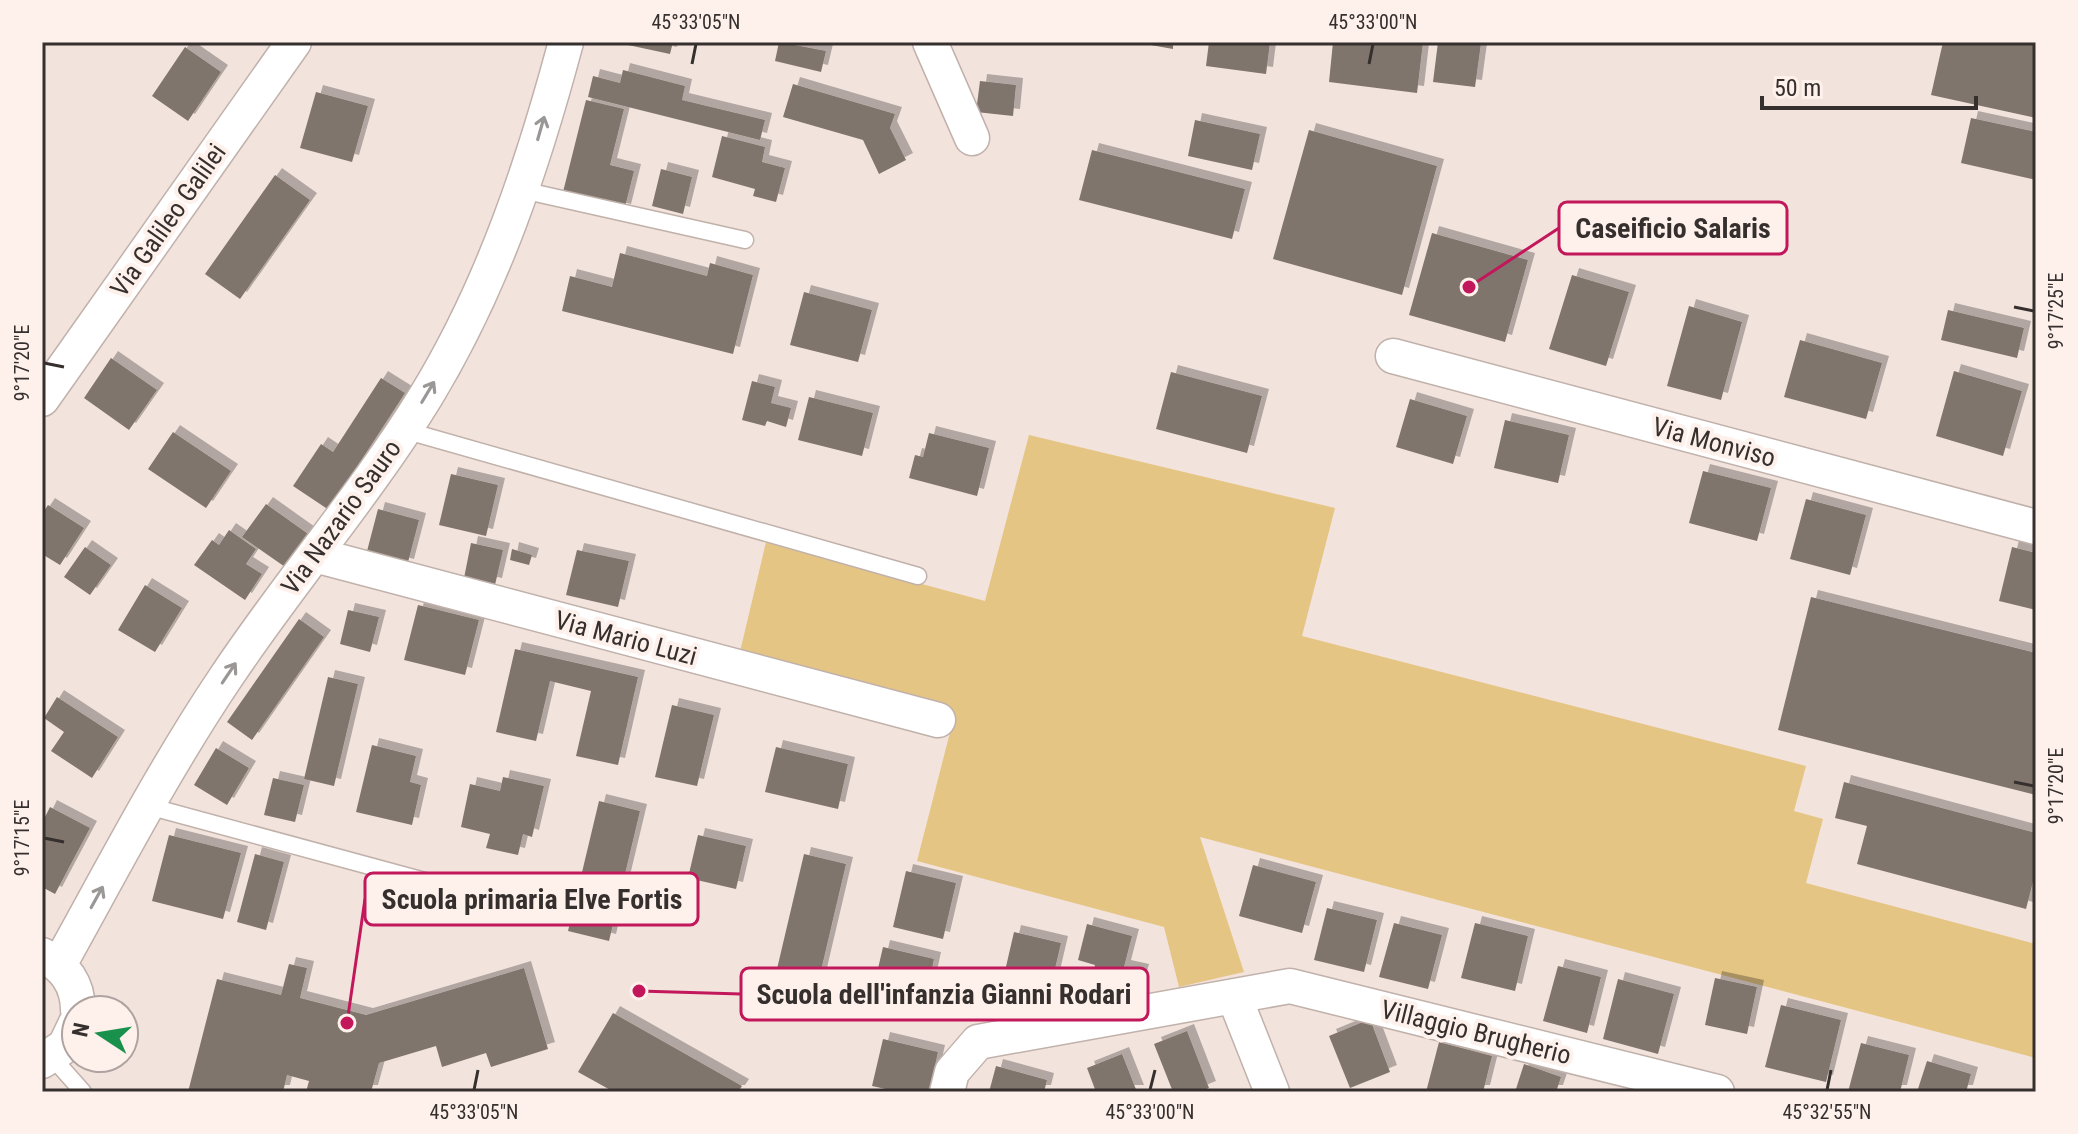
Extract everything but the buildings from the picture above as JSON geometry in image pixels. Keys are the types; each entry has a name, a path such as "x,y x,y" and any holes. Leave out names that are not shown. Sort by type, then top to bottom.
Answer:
{"street":[{"name":"Via Galileo Galilei","path":"42,399 294,42"},
{"name":"Via Nazario Sauro","path":"51,960 225,678 404,430 434,383 478,298 522,190 566,42"},
{"path":"930,42 972,138"},
{"name":"Via Monviso","path":"1393,356 2036,527"},
{"name":"Via Mario Luzi","path":"315,555 938,720"},
{"path":"51,960 74,984 76,994"},
{"name":"Villaggio Brugherio","path":"947,1092 952,1072 978,1042 1290,986 1717,1092"},
{"path":"1234,996 1272,1092"}],"lane":[{"path":"522,190 745,240"},
{"path":"404,430 918,576"},
{"path":"148,806 532,910"},
{"path":"47,1059 83,1092"}],"shaded area":[{"path":"1029,435 1335,508 1302,636 1806,766 1794,811 1823,819 1806,883 2036,944 2036,1058 1200,837 1244,972 1179,987 1164,927 917,861 955,713 739,656 766,542 985,601"}],"place":[{"name":"Caseificio Salaris","path":"1469,287"},
{"name":"Scuola dell'infanzia Gianni Rodari","path":"639,991"},
{"name":"Scuola primaria Elve Fortis","path":"347,1023"}]}
